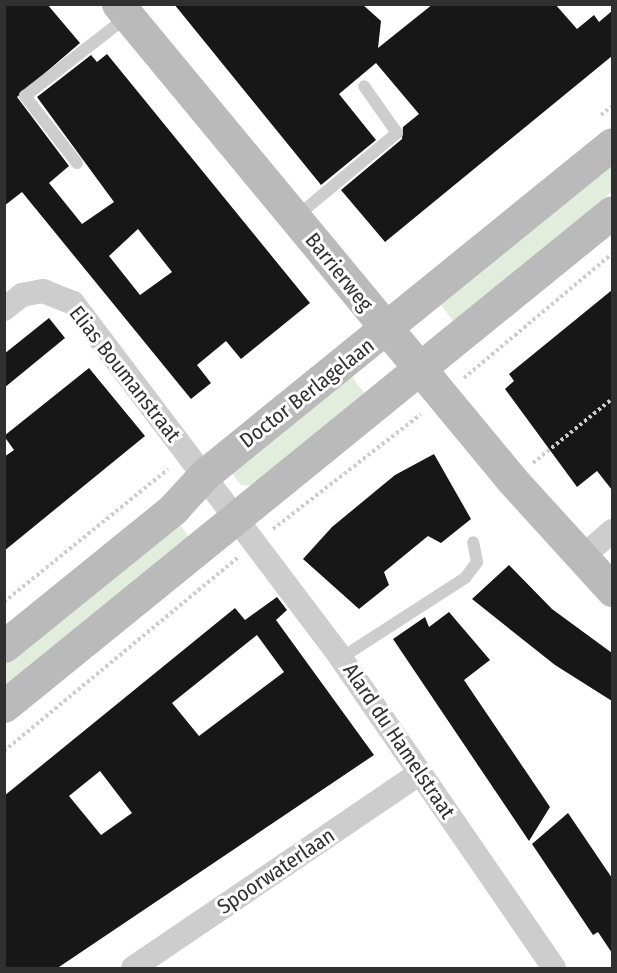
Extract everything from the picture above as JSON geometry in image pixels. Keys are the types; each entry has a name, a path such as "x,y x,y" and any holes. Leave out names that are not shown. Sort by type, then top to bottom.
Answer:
{"main road":[{"name":"Barrierweg","path":"123,10 442,397 580,558 612,590"},
{"name":"Doctor Berlagelaan","path":"4,646 173,509 204,475 386,330 612,144"},
{"path":"4,706 246,531 419,369 612,212"}],"street":[{"name":"Elias Boumanstraat","path":"4,309 22,295 43,291 73,303 246,531"},
{"name":"Alard du Hamelstraat","path":"246,531 341,658 554,969"},
{"path":"580,558 612,531"},
{"name":"Spoorwaterlaan","path":"133,969 420,773"}],"lane":[{"path":"77,163 25,96 123,10"},
{"path":"294,218 397,133 364,86"},
{"path":"341,658 465,578 477,562 474,542"}],"path":[{"path":"4,751 246,531 442,397 612,254"},
{"path":"512,480 612,399"}],"green space":[{"path":"612,151 612,192 476,303 457,326 434,296"},
{"path":"346,369 369,399 253,486 241,485 231,472"},
{"path":"176,519 189,537 5,688 5,659"}],"building":[{"path":"4,4 47,4 80,43 17,97 69,166 49,183 82,224 114,202 37,97 91,55 97,62 107,54 310,303 241,359 226,341 197,365 211,383 191,399 22,192 4,206","holes":["138,229 172,272 140,295 109,256"]},
{"path":"174,4 362,4 381,21 378,48 433,4 555,4 577,29 594,15 599,22 612,11 612,56 385,242 341,190 402,139 403,127 419,114 376,63 339,94 376,140 321,185"},
{"path":"612,290 612,490 597,471 577,487 505,389 514,381 509,374"},
{"path":"49,318 65,338 4,388 4,354"},
{"path":"89,368 145,436 4,551 4,457 14,450 4,436"},
{"path":"434,454 471,519 441,543 428,536 384,572 389,585 359,609 303,559 332,527 395,475"},
{"path":"509,565 552,609 612,653 612,701 555,665 472,599"},
{"path":"277,597 287,610 276,620 374,755 56,969 4,969 4,796 235,608 245,620","holes":["257,635 284,672 199,736 172,703","100,771 132,813 101,835 69,796"]},
{"path":"449,612 490,660 464,680 550,807 529,841 393,639 425,617 429,627"},
{"path":"568,813 612,878 612,953 598,932 593,935 532,844"}]}
